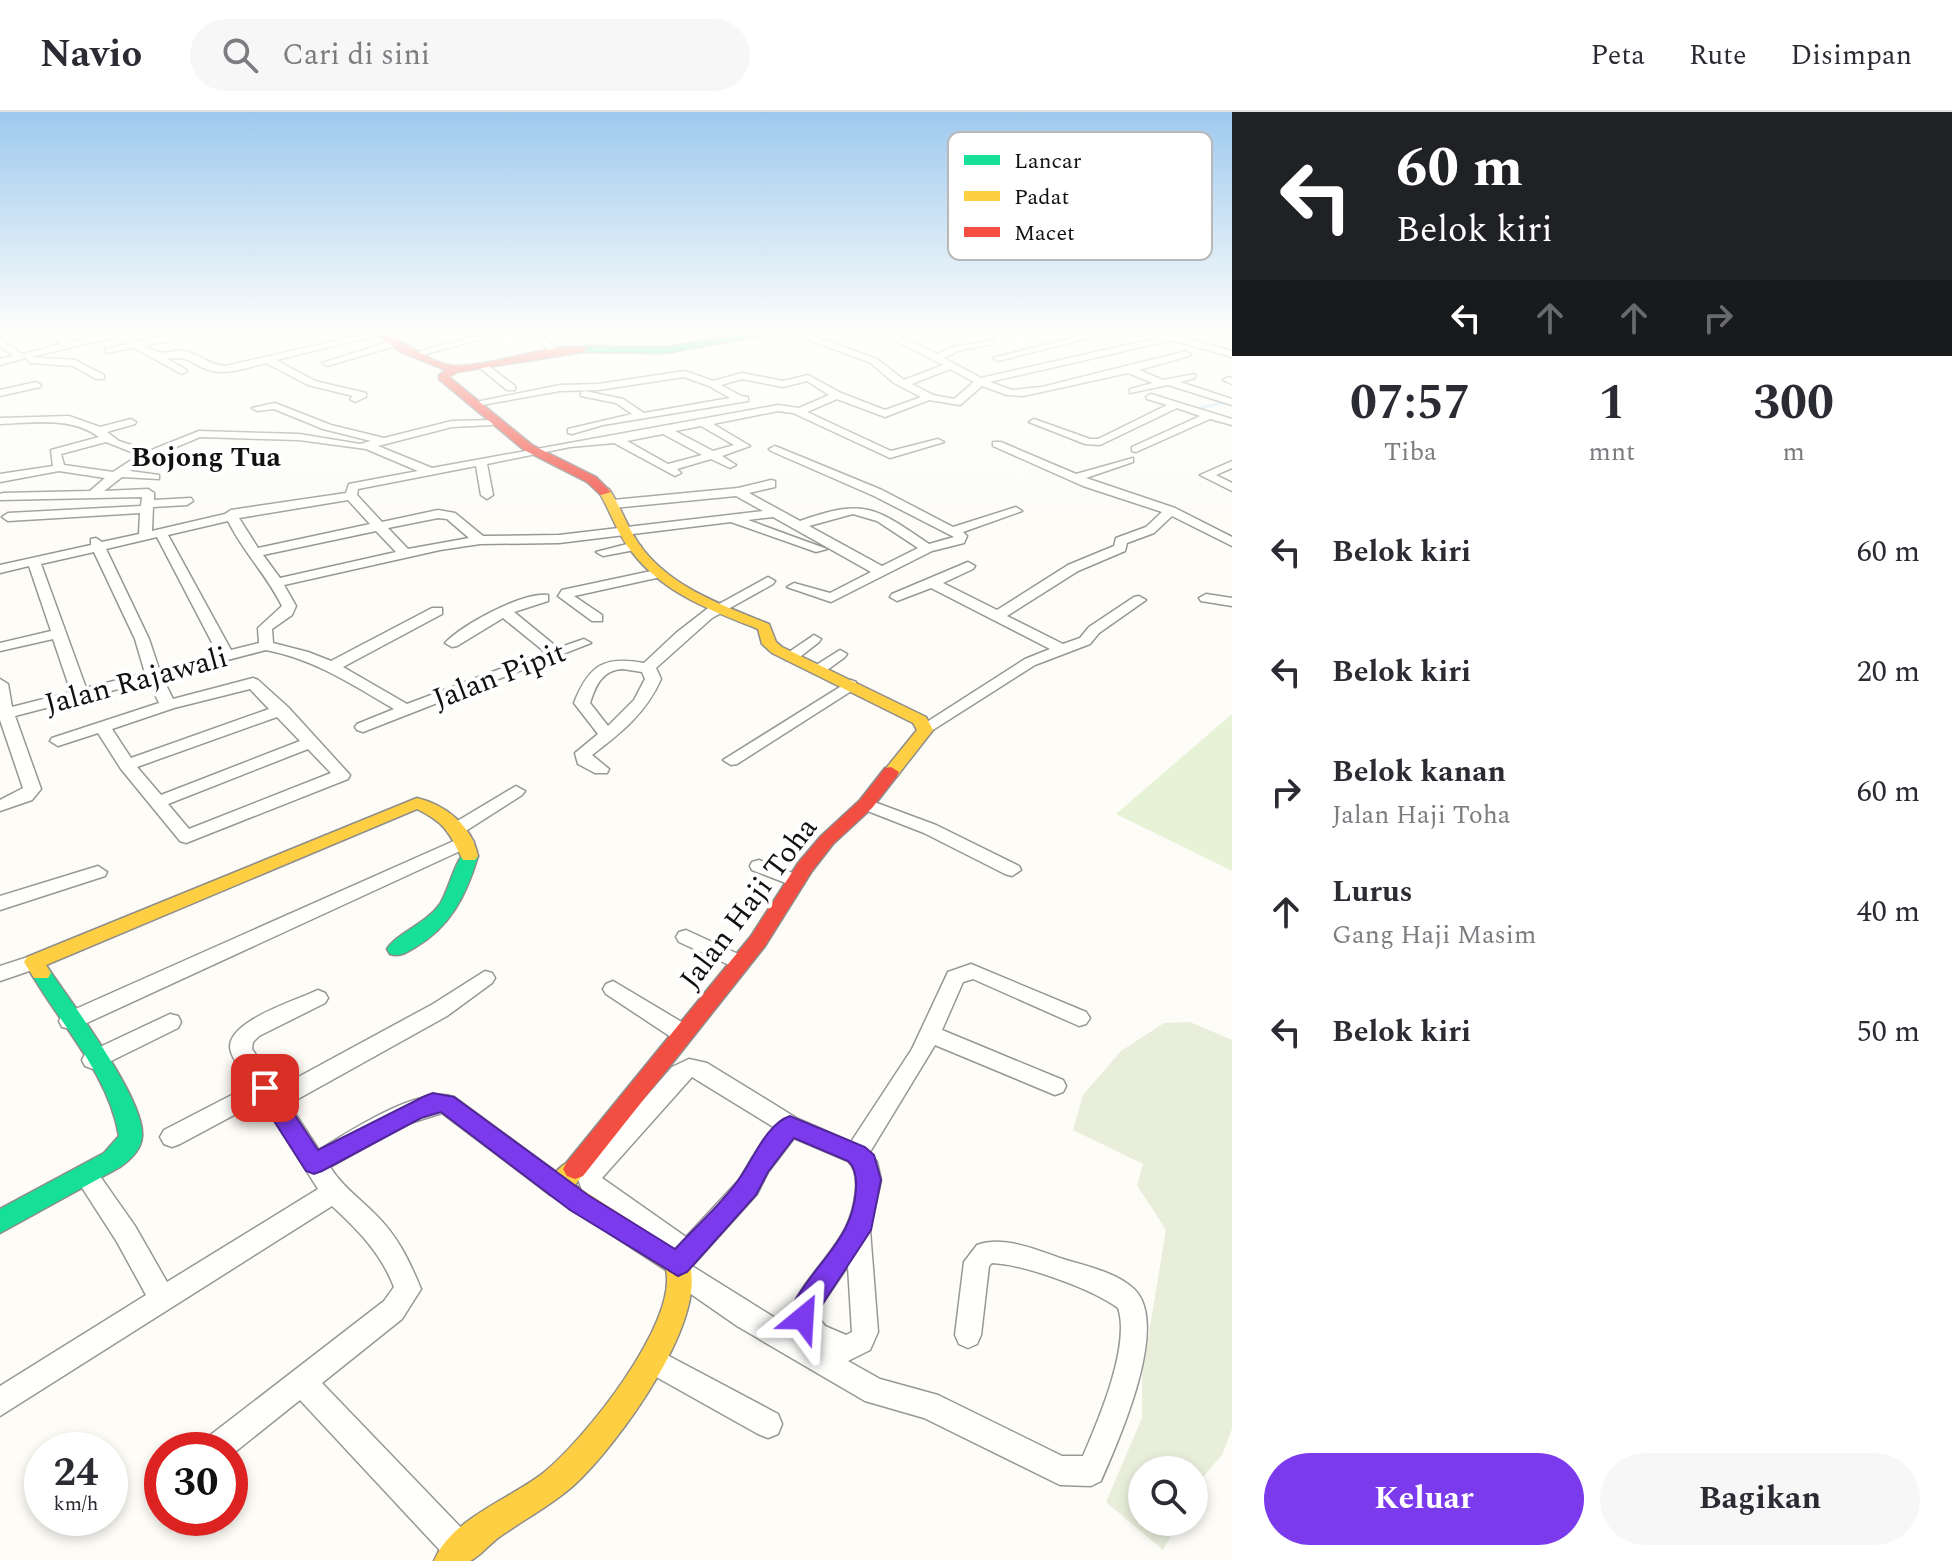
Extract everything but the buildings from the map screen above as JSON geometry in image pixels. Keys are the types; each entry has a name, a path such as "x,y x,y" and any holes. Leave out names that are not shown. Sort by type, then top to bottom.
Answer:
{"street":[{"path":"472,400 492,422 531,452 598,482 630,538 656,574 719,609 764,627 769,644 920,720 925,730 1030,662 1059,648 1085,641 1097,628 1139,600"},
{"path":"476,403 495,400"},
{"path":"612,400 642,416"},
{"path":"572,431 602,422 735,400"},
{"path":"745,400 763,409"},
{"path":"798,412 826,400"},
{"path":"849,400 885,414 919,400"},
{"path":"943,400 958,403 962,400"},
{"path":"1159,400 1232,422"},
{"path":"1075,478 1132,454 1230,402"},
{"path":"1034,422 1089,442 1100,442 1175,405"},
{"path":"257,408 275,406 327,427 382,442"},
{"path":"350,496 353,487 531,452 703,423 763,409 786,408 798,412 890,455 938,442"},
{"path":"0,421 58,418 148,454"},
{"path":"59,468 55,452 99,432 131,422"},
{"path":"95,492 148,454 199,434 299,437 354,447 452,424 492,422"},
{"path":"615,439 672,471 742,447 743,444 703,423"},
{"path":"664,430 730,465"},
{"path":"68,433 99,432"},
{"path":"126,447 147,440"},
{"path":"997,444 1075,478 1171,511 1232,542"},
{"path":"368,446 432,472"},
{"path":"775,449 878,493 961,536 959,540 927,548 831,598 794,587"},
{"path":"481,462 487,495"},
{"path":"1232,464 1206,475 1232,487"},
{"path":"0,478 59,468 155,477"},
{"path":"613,504 738,492 771,484"},
{"path":"3,497 95,492 148,493 145,533"},
{"path":"738,492 882,572"},
{"path":"0,566 145,533 350,496"},
{"path":"350,496 404,553"},
{"path":"8,517 187,501"},
{"path":"798,526 841,512 859,510 927,548"},
{"path":"953,531 1016,511"},
{"path":"996,617 1073,568 1120,548 1121,541 1150,530 1171,511"},
{"path":"275,583 404,553 434,553 480,540 630,538 774,513"},
{"path":"252,553 376,525 446,514 480,540"},
{"path":"145,533 161,533 232,516"},
{"path":"232,516 252,553 289,606 287,612 265,628 266,646"},
{"path":"733,519 865,564"},
{"path":"1215,531 1232,525"},
{"path":"161,533 227,656"},
{"path":"603,552 630,538"},
{"path":"0,566 97,544"},
{"path":"97,544 142,639 168,705"},
{"path":"33,560 80,694"},
{"path":"897,597 968,566"},
{"path":"597,618 565,596 567,593 656,574"},
{"path":"648,668 686,628 768,581"},
{"path":"932,583 1059,648"},
{"path":"452,643 504,611 543,598"},
{"path":"1206,598 1232,602"},
{"path":"330,668 437,611"},
{"path":"504,611 554,652"},
{"path":"0,647 60,633"},
{"path":"791,657 814,639"},
{"name":"Jalan Pipit","path":"266,646 289,650 330,668 406,710 584,643"},
{"name":"Jalan Rajawali","path":"0,684 3,715 266,646"},
{"path":"818,670 840,654"},
{"path":"607,735 582,703 593,677 602,669 620,662 648,668"},
{"path":"601,769 581,756 638,709 653,679 648,668"},
{"path":"58,741 250,682 282,710 341,771 341,776 190,837 184,836 127,765 103,728"},
{"path":"731,760 851,685"},
{"path":"127,765 282,710"},
{"path":"363,727 406,710"},
{"path":"0,806 26,796 32,789 3,715"},
{"name":"Jalan Haji Toha","path":"558,1187 740,963 827,840 866,804 925,730"},
{"path":"158,802 312,742"},
{"path":"70,1021 460,836 516,791"},
{"path":"0,974 411,803 436,810 460,836 470,853 449,911 425,934 397,949"},
{"path":"866,804 930,829 1012,870"},
{"path":"759,866 796,881"},
{"path":"0,903 98,872"},
{"path":"686,937 740,963"},
{"path":"0,1222 87,1176 128,1147 131,1135 117,1098 34,962"},
{"path":"856,1154 930,1034 955,977 971,971 1079,1018"},
{"path":"172,1137 269,1095 440,1010 485,978"},
{"path":"613,989 682,1033"},
{"path":"237,1432 393,1310 408,1289 395,1257 367,1222 333,1192 241,1050 242,1039 251,1030 318,998"},
{"path":"93,1060 170,1022"},
{"path":"930,1034 1055,1086"},
{"path":"858,1230 869,1180 865,1162 856,1154 790,1126 699,1069 689,1068 680,1073 590,1172 591,1183 746,1317 875,1391 928,1405 1060,1470 1091,1471 1110,1428 1135,1322 1134,1308 1121,1294 1005,1253 990,1251 977,1262 968,1335"},
{"path":"314,1164 433,1102 446,1103 623,1232 683,1264"},
{"path":"302,1382 454,1554 501,1516 564,1476 581,1460 664,1340 683,1264 748,1187 760,1165 790,1126"},
{"path":"87,1176 126,1234 162,1298"},
{"path":"0,1402 333,1192"},
{"path":"652,1360 768,1424"}],"green space":[{"path":"1232,714 1232,871 1116,814"},
{"path":"1190,1022 1232,1040 1232,1429 1222,1455 1208,1471 1208,1456 1128,1456 1128,1521 1106,1502 1142,1418 1142,1375 1166,1230 1137,1185 1143,1164 1073,1130 1083,1095 1121,1051 1164,1023"},
{"path":"1146,1536 1171,1536 1163,1550"}],"waterway":[{"path":"1198,409 1232,400"}],"traffic: fast":[{"path":"397,949 425,931 445,912 458,888 469,856"},
{"path":"0,1222 112,1160 127,1147 131,1136 128,1120 108,1078 41,973"}],"traffic: slow":[{"path":"605,492 637,550 667,580 704,601 764,627 769,644 777,650 920,720 925,730 891,772"},
{"path":"41,973 34,962 417,803 450,823 463,839 469,856"},
{"path":"449,1561 490,1525 551,1486 580,1459 642,1376 674,1314 681,1287 677,1264 558,1187 575,1169"}],"traffic: jam":[{"path":"470,400 528,447 592,480 605,492"},
{"path":"575,1169 758,941 805,867 827,840 866,804 891,772"}],"district":[{"name":"Bojong Tua","path":"206,456"}],"route":[{"path":"265,1088 314,1164 413,1111 433,1102 446,1103 579,1202 678,1264 748,1187 760,1165 790,1126 856,1154 865,1162 869,1180 858,1230 805,1307 803,1318"}]}
